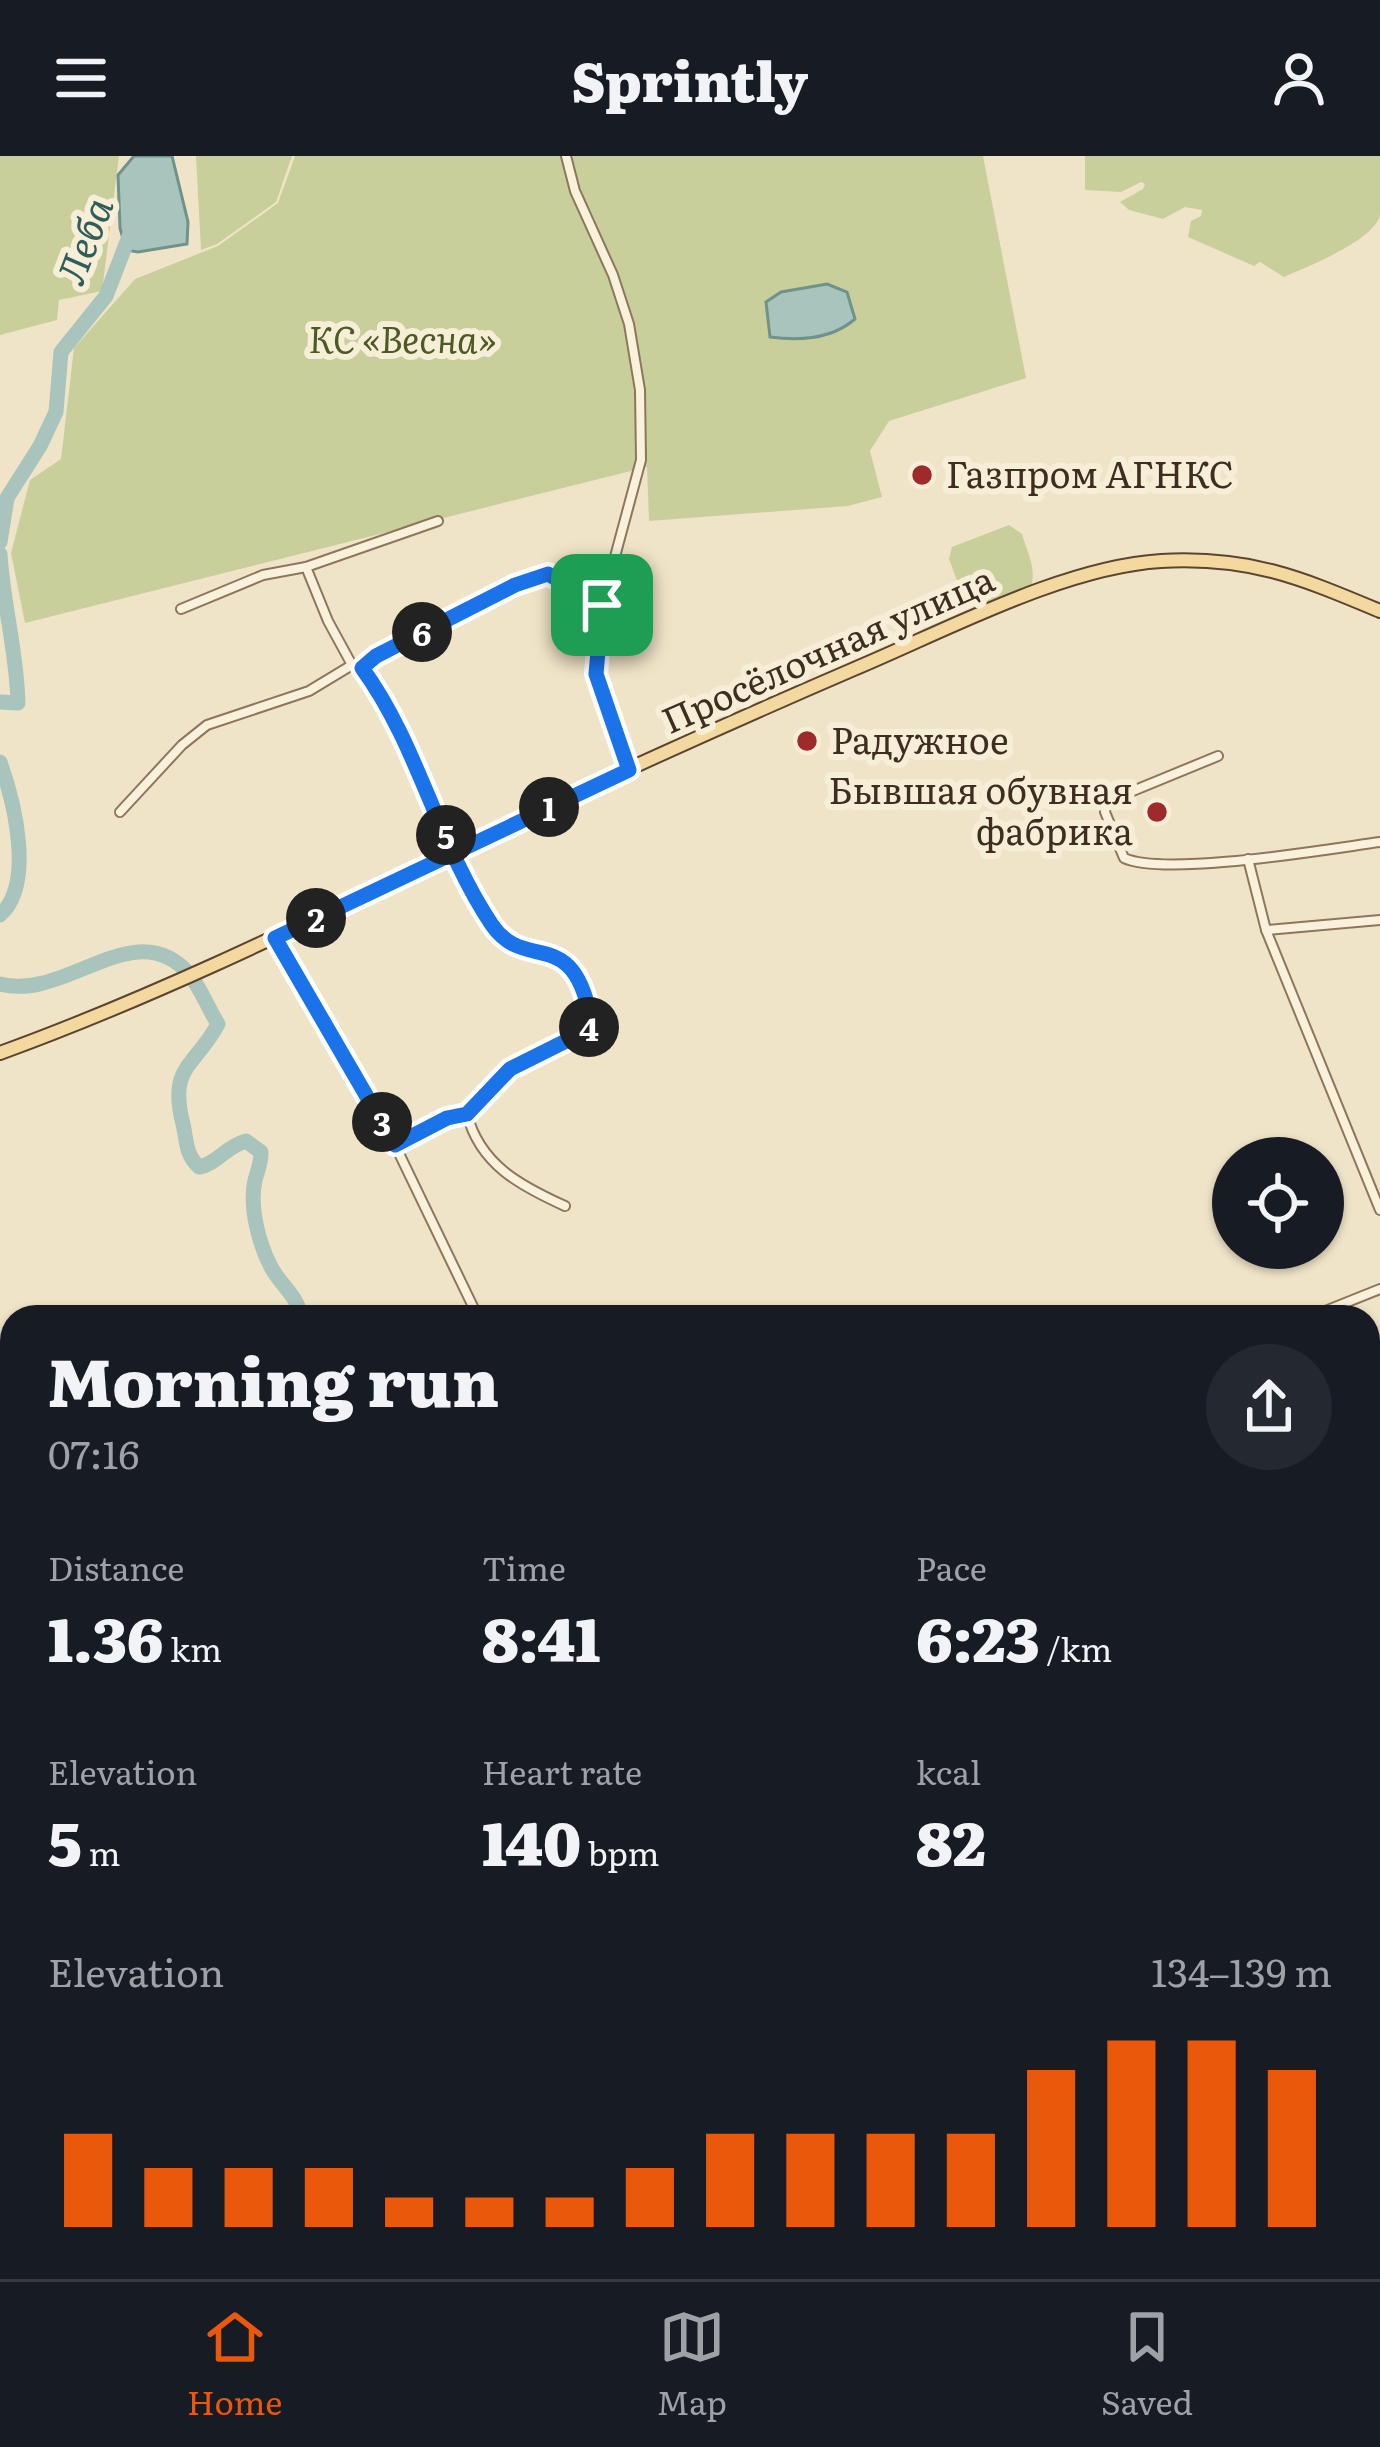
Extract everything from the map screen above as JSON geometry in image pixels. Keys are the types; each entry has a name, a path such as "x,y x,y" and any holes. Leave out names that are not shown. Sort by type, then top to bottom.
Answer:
{"main road":[{"name":"Просёлочная улица","path":"0,1053 88,1022 629,770 1047,588 1163,561 1252,564 1291,574 1380,611"}],"street":[{"path":"566,156 575,191 613,275 629,324 640,390 641,460 602,605 596,674 629,770"},
{"path":"181,609 263,575 306,567 438,521"},
{"path":"306,567 328,622 397,727 496,931 511,942 565,960 578,976 591,1020 582,1033 510,1069 467,1114 447,1118 395,1145"},
{"path":"121,812 182,745 207,725 309,691 494,596 548,574 602,605"},
{"path":"1219,756 1109,800 1105,812 1121,854 1131,862 1158,865 1380,842"},
{"path":"1248,859 1266,930 1380,1210"},
{"path":"1266,930 1380,920"},
{"path":"275,938 395,1145 472,1305"},
{"path":"467,1114 493,1164 521,1185 565,1206"},
{"path":"1340,1305 1380,1289"}],"green space":[{"path":"0,156 119,156 102,291 59,300 57,320 0,335"},
{"path":"196,156 292,156 276,202 201,250"},
{"name":"КС «Весна»","path":"295,156 983,156 1026,378 889,421 870,451 882,497 848,506 649,521 647,467 25,623 11,553 30,480 61,459 74,348 135,279 218,246 278,203"},
{"path":"1085,156 1380,156 1380,215 1353,243 1284,277 1260,262 1254,266 1188,237 1191,221 1202,210 1185,207 1163,219 1129,210 1120,202 1143,189 1141,182 1121,192 1085,190"},
{"path":"1009,525 1022,534 1032,583 1029,590 979,610 965,602 949,559 952,547"}],"water":[{"path":"134,156 172,156 188,222 187,244 126,250 120,228 118,175"},
{"path":"827,284 847,292 855,319 815,337 770,337 766,302 781,292"}],"waterway":[{"name":"Леба","path":"0,542 7,498 56,412 61,352 106,296 130,234"},
{"name":"Леба","path":"0,554 18,703 0,702"},
{"name":"Леба","path":"0,762 15,819 19,863 11,901 0,915"},
{"name":"Леба","path":"0,984 50,981 123,954 146,952 169,958 190,975 218,1024 181,1078 179,1105 189,1152 199,1167 246,1141 261,1152 253,1191 256,1225 271,1267 297,1305"}],"place":[{"name":"Газпром АГНКС","path":"922,475"},
{"name":"Радужное","path":"807,741"},
{"name":"Бывшая обувная фабрика","path":"1157,812"}],"route":[{"path":"602,605 548,574 515,585 376,656 362,668 397,727 454,851 496,931 511,942 565,960 578,976 591,1020 582,1033 510,1069 467,1114 433,1124 395,1145 275,938 454,851 629,770 596,674 602,605"}]}
